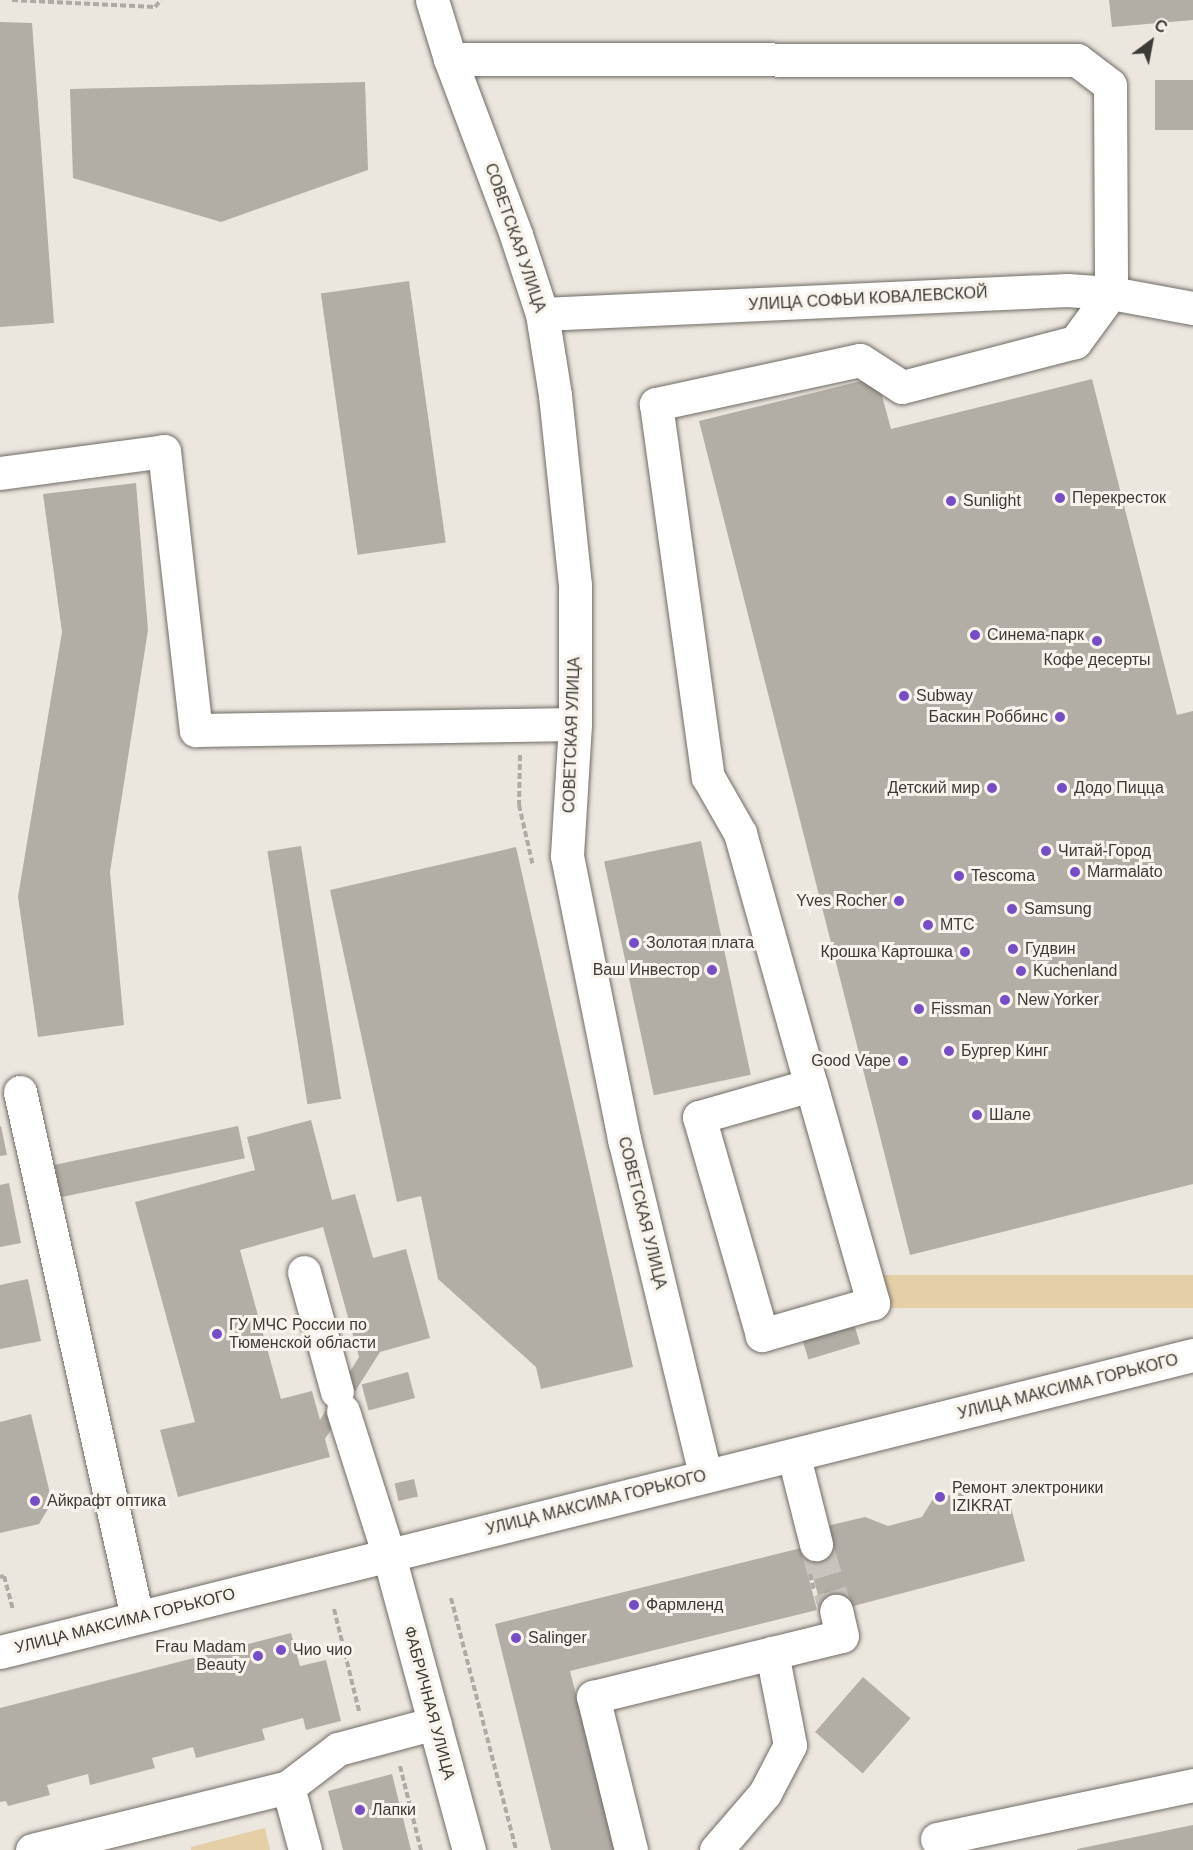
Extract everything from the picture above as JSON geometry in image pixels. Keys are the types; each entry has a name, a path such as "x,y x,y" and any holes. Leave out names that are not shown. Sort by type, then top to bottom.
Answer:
{"street":[{"name":"СОВЕТСКАЯ УЛИЦА","path":"432,0 450,59 516,235 542,314 555,394 575,585 574,723 567,856 624,1139 705,1475"},
{"path":"450,59 1077,60 1110,85 1111,293 1075,342 902,387 860,360 656,404 708,777 740,833 873,1303 762,1335 699,1117 811,1085"},
{"name":"УЛИЦА СОФЬИ КОВАЛЕВСКОЙ","path":"542,314 1067,290 1111,293 1193,308"},
{"path":"0,473 164,451 196,730 574,723"},
{"path":"20,1092 137,1617"},
{"name":"ФАБРИЧНАЯ УЛИЦА","path":"304,1272 340,1401 389,1556 469,1850"},
{"name":"УЛИЦА МАКСИМА ГОРЬКОГО","path":"0,1652 1193,1355"},
{"path":"794,1456 812,1557"},
{"path":"631,1850 593,1696 842,1636 825,1602"},
{"path":"716,1850 765,1793 790,1745 772,1653"},
{"path":"32,1850 288,1787 338,1749 435,1723"},
{"path":"938,1839 1193,1785"},
{"path":"288,1787 305,1850"}],"path":[{"path":"12,0 155,7 161,0"},
{"path":"812,1557 825,1602"},
{"path":"0,1577 4,1576 13,1610"},
{"path":"451,1598 516,1850"},
{"path":"392,1734 421,1850"}],"shaded area":[{"path":"863,1275 1193,1275 1193,1308 863,1308"},
{"path":"265,1828 270,1850 191,1850 191,1847"}],"building":[{"path":"1109,0 1193,0 1193,20 1112,27"},
{"path":"0,22 32,23 54,323 0,327"},
{"path":"1155,80 1193,80 1193,130 1155,130"},
{"path":"365,82 368,170 221,222 73,178 70,89"},
{"path":"409,281 446,542 358,555 321,293"},
{"name":"Гудвин","path":"877,377 891,429 1092,379 1177,715 1193,711 1193,1184 910,1255 699,421"},
{"path":"136,483 148,630 110,872 124,1025 38,1037 18,897 62,632 43,494"},
{"path":"701,841 751,1075 654,1095 604,862"},
{"path":"301,846 341,1099 307,1104 267,851"},
{"path":"516,847 633,1367 541,1389 536,1367 438,1279 421,1196 397,1202 330,890"},
{"name":"ГУ МЧС России по Тюменской области","path":"311,1120 332,1200 355,1194 373,1258 406,1249 430,1338 380,1352 325,1439 330,1457 178,1497 160,1430 195,1422 135,1202 255,1170 247,1137","holes":["323,1227 359,1357 320,1420 312,1391 281,1399 240,1250"]},
{"path":"238,1126 245,1158 61,1197 54,1165"},
{"path":"0,1127 7,1155 0,1156"},
{"path":"9,1183 21,1243 0,1247 0,1185"},
{"path":"28,1279 41,1341 0,1349 0,1285"},
{"path":"851,1314 860,1344 808,1359 799,1330"},
{"path":"408,1372 415,1398 369,1411 362,1384"},
{"path":"31,1414 52,1502 39,1524 0,1533 0,1422"},
{"path":"414,1479 418,1497 399,1501 395,1483"},
{"path":"969,1491 990,1500 1008,1496 1025,1561 823,1614 805,1546 816,1544 831,1525 865,1517 888,1526 922,1517 933,1499"},
{"path":"801,1548 817,1610 570,1671 615,1850 551,1850 495,1624"},
{"path":"291,1633 300,1666 326,1660 341,1721 306,1730 303,1718 262,1729 265,1740 196,1758 193,1747 152,1758 155,1768 90,1785 88,1774 47,1785 50,1795 8,1806 6,1801 0,1802 0,1708"},
{"path":"863,1677 911,1718 863,1773 815,1732"},
{"path":"392,1774 411,1850 343,1850 328,1791"},
{"path":"1193,1825 1193,1850 1077,1850 1077,1849"}],"tunnel":[{"path":"816,1544 836,1611"}],"place":[{"name":"Перекресток","path":"1060,498"},
{"name":"Sunlight","path":"951,501"},
{"name":"Синема-парк","path":"975,635"},
{"name":"Кофе десерты","path":"1097,641"},
{"name":"Subway","path":"904,696"},
{"name":"Баскин Роббинс","path":"1060,717"},
{"name":"Детский мир","path":"992,788"},
{"name":"Додо Пицца","path":"1062,788"},
{"name":"Читай-Город","path":"1046,851"},
{"name":"Marmalato","path":"1075,872"},
{"name":"Tescoma","path":"959,876"},
{"name":"Yves Rocher","path":"899,901"},
{"name":"Samsung","path":"1012,909"},
{"name":"МТС","path":"928,925"},
{"name":"Золотая плата","path":"634,943"},
{"name":"Гудвин","path":"1013,949"},
{"name":"Крошка Картошка","path":"965,952"},
{"name":"Ваш Инвестор","path":"712,970"},
{"name":"Kuchenland","path":"1021,971"},
{"name":"New Yorker","path":"1005,1000"},
{"name":"Fissman","path":"919,1009"},
{"name":"Бургер Кинг","path":"949,1051"},
{"name":"Good Vape","path":"903,1061"},
{"name":"Шале","path":"977,1115"},
{"name":"ГУ МЧС России по Тюменской области","path":"217,1334"},
{"name":"Ремонт электроники IZIKRAT","path":"940,1497"},
{"name":"Айкрафт оптика","path":"35,1501"},
{"name":"Фармленд","path":"634,1605"},
{"name":"Salinger","path":"516,1638"},
{"name":"Чио чио","path":"281,1650"},
{"name":"Frau Madam Beauty","path":"258,1656"},
{"name":"Лапки","path":"360,1810"}]}
